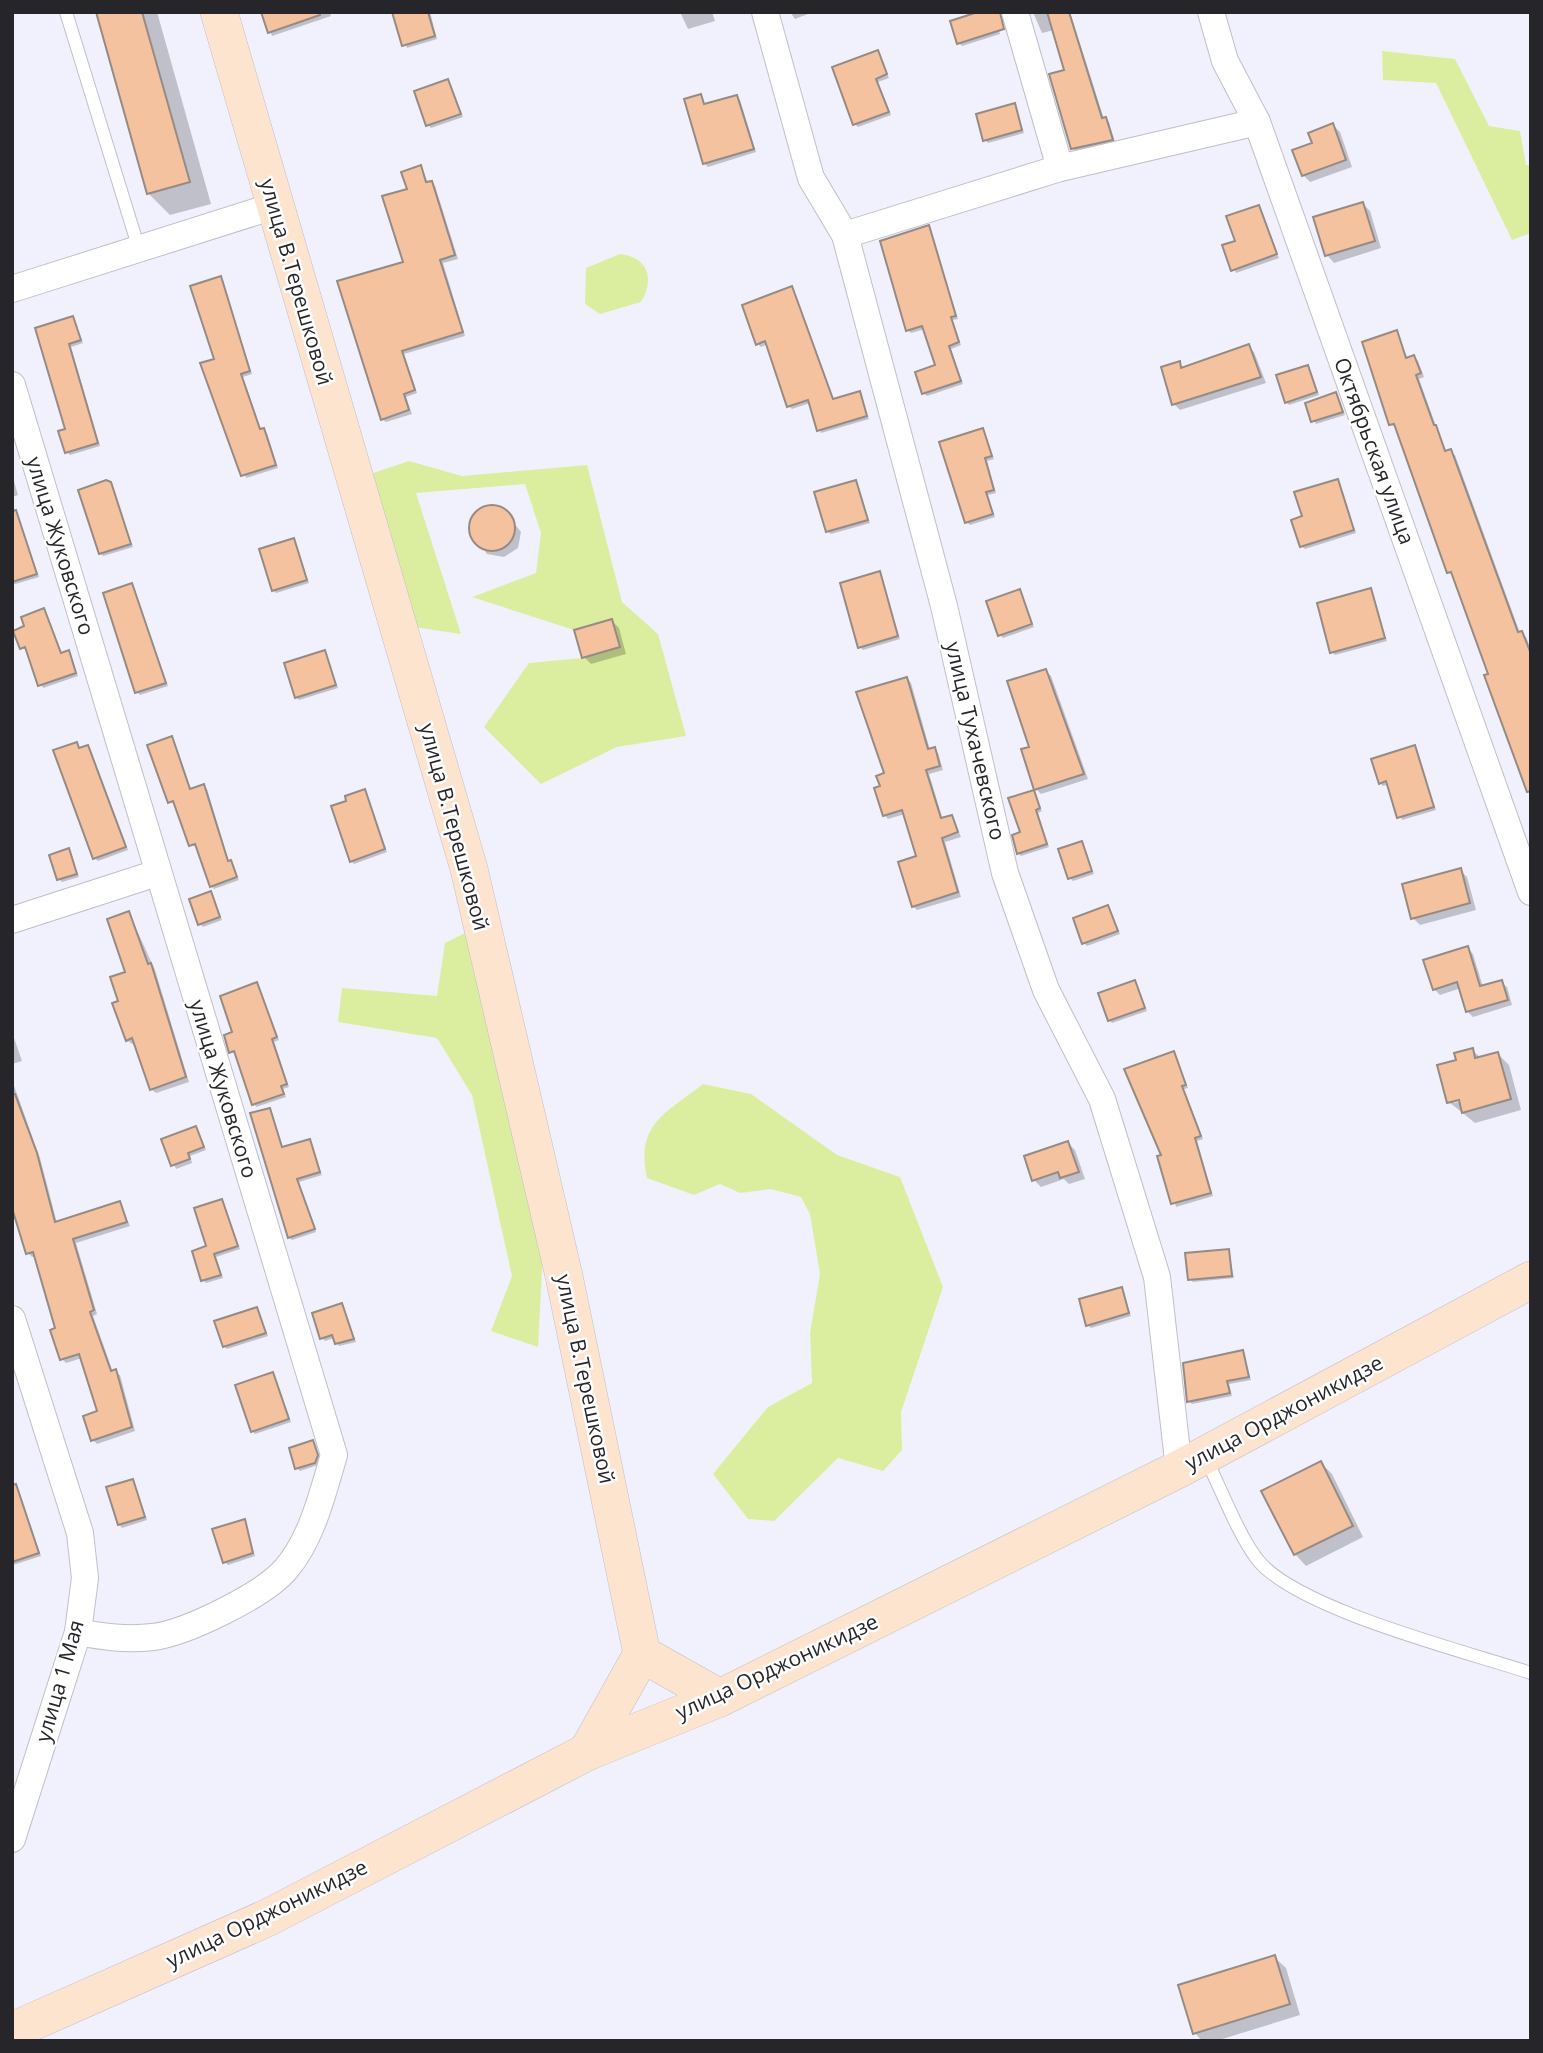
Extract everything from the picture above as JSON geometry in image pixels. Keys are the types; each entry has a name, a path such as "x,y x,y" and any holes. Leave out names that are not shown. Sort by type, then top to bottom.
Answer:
{"main road":[{"name":"улица В.Терешковой","path":"219,12 468,869 564,1276 642,1654"},
{"name":"улица Орджоникидзе","path":"12,2031 267,1918 587,1752 720,1698 1192,1463 1531,1280"},
{"path":"587,1752 642,1654 720,1698"}],"street":[{"name":"улица Тухачевского","path":"765,12 811,178 845,235 944,606 1005,873 1046,990 1102,1099 1157,1277 1192,1463"},
{"path":"1014,12 1060,168"},
{"name":"Октябрьская улица","path":"1211,12 1225,61 1257,122 1531,892"},
{"path":"845,235 1060,168 1257,122"},
{"path":"12,289 274,206"},
{"name":"улица Жуковского","path":"12,385 334,1455 317,1516 286,1570 255,1592 219,1614 156,1637 116,1639 78,1632"},
{"path":"12,920 157,873"},
{"name":"улица 1 Мая","path":"12,1319 80,1533 85,1578 78,1632 12,1839"}],"lane":[{"path":"66,12 139,249"},
{"path":"1192,1463 1258,1560 1285,1580 1333,1609 1531,1673"}],"green space":[{"path":"1382,51 1455,59 1489,126 1520,131 1526,165 1531,165 1531,233 1512,240 1436,83 1383,80"},
{"path":"620,254 630,256 643,264 648,285 641,302 600,314 585,304 586,268"},
{"path":"409,461 462,476 587,465 622,602 658,634 686,736 617,747 541,784 484,727 529,663 582,658 620,647 612,619 574,630 472,597 536,573 541,533 525,484 416,493 461,634 401,625 361,477"},
{"path":"469,931 543,1251 538,1347 491,1331 512,1276 472,1095 437,1038 338,1022 342,988 437,996 445,943"},
{"path":"703,1084 751,1094 837,1155 900,1177 943,1287 901,1412 902,1450 883,1471 838,1458 774,1521 748,1519 713,1474 768,1407 812,1383 810,1333 820,1274 810,1214 801,1197 771,1189 740,1193 720,1184 694,1195 647,1178 644,1160 645,1145 650,1132 666,1112"}],"building":[{"path":"96,12 142,12 190,182 147,194"},
{"path":"261,12 320,12 320,15 268,33"},
{"path":"392,12 428,12 435,36 402,46"},
{"path":"978,12 1000,12 1004,29 957,44 950,21"},
{"path":"1047,12 1069,12 1102,118 1106,117 1113,140 1071,149 1049,74 1064,70"},
{"path":"878,50 887,74 876,79 889,112 853,125 832,67"},
{"path":"448,79 461,114 426,126 414,91"},
{"path":"701,94 704,104 737,95 754,149 703,164 684,99"},
{"path":"1015,103 1022,130 983,141 976,114"},
{"path":"1333,123 1346,160 1302,176 1292,150 1312,143 1308,133"},
{"path":"421,165 426,182 432,181 455,255 440,260 463,332 402,351 415,390 404,394 409,410 381,420 337,281 403,262 382,196 407,189 401,172"},
{"path":"1363,202 1375,241 1325,256 1313,217"},
{"path":"1259,205 1277,254 1231,271 1222,245 1235,241 1226,216"},
{"path":"929,225 956,316 951,317 959,342 949,346 961,381 922,394 915,372 935,365 922,326 906,331 880,241"},
{"path":"221,276 250,371 241,374 276,465 241,476 200,363 214,359 190,286"},
{"path":"792,286 833,399 860,391 867,416 817,431 808,400 787,407 765,341 756,345 742,305"},
{"path":"73,316 81,340 69,344 98,443 65,453 58,431 65,429 35,328"},
{"path":"1397,330 1406,358 1414,355 1421,373 1416,375 1434,425 1445,451 1451,449 1518,632 1522,631 1531,654 1531,791 1527,792 1484,675 1488,674 1451,572 1447,573 1394,424 1389,425 1362,342"},
{"path":"1249,344 1261,377 1172,405 1161,367 1180,361 1181,368"},
{"path":"1308,365 1317,392 1285,403 1276,375"},
{"path":"1336,392 1343,412 1311,422 1305,403"},
{"path":"983,428 992,456 985,458 994,490 986,492 993,514 965,523 939,442"},
{"path":"1338,479 1354,530 1300,547 1291,520 1302,516 1294,492"},
{"path":"106,480 111,482 131,544 99,554 78,490"},
{"path":"856,480 868,520 826,532 814,492"},
{"path":"492,505 508,512 515,528 508,544 492,551 476,544 469,528 476,512"},
{"path":"16,510 37,574 12,582 12,511"},
{"path":"294,538 307,580 272,591 259,549"},
{"path":"880,571 898,636 858,648 840,583"},
{"path":"132,583 166,683 135,693 103,593"},
{"path":"1371,588 1385,638 1330,653 1317,603"},
{"path":"1020,589 1032,624 998,636 986,601"},
{"path":"44,608 61,653 69,650 76,673 38,686 25,647 20,649 13,631 24,626 21,617"},
{"path":"612,619 620,647 582,658 574,630"},
{"path":"325,650 336,685 295,698 284,663"},
{"path":"1046,669 1084,774 1034,790 1021,749 1029,747 1007,681"},
{"path":"907,677 928,749 935,747 940,766 926,770 941,818 952,815 958,832 942,838 958,892 912,907 898,862 916,856 902,810 883,816 874,788 880,786 876,776 884,773 856,692"},
{"path":"172,736 190,789 204,784 228,861 231,860 237,877 210,887 195,844 189,846 173,801 168,803 147,745"},
{"path":"77,742 79,748 88,745 126,847 93,859 53,750"},
{"path":"1415,745 1434,807 1397,818 1386,781 1379,784 1371,759"},
{"path":"365,789 385,849 350,862 331,806 346,801 345,796"},
{"path":"1034,790 1040,808 1036,810 1047,844 1017,854 1012,835 1020,832 1008,798"},
{"path":"1082,841 1092,871 1068,879 1058,849"},
{"path":"69,848 77,874 57,880 49,855"},
{"path":"1461,868 1470,903 1411,919 1402,884"},
{"path":"211,891 220,917 198,925 189,899"},
{"path":"1108,905 1118,931 1082,944 1073,918"},
{"path":"129,911 148,964 151,963 186,1077 150,1090 132,1038 126,1041 112,1003 118,1001 110,977 125,972 107,919"},
{"path":"1468,946 1480,986 1502,980 1508,1000 1466,1012 1457,982 1433,990 1423,960"},
{"path":"1135,980 1145,1008 1108,1021 1098,993"},
{"path":"257,982 277,1037 272,1039 287,1084 281,1086 284,1094 252,1105 234,1051 229,1053 224,1035 232,1032 220,996"},
{"path":"1473,1048 1475,1058 1498,1052 1511,1099 1462,1113 1459,1100 1447,1103 1437,1065 1456,1060 1454,1053"},
{"path":"1174,1051 1186,1085 1182,1086 1201,1136 1195,1138 1211,1193 1171,1204 1157,1156 1161,1155 1124,1069"},
{"path":"12,1094 15,1094 37,1153 55,1222 120,1201 127,1222 73,1239 94,1310 90,1312 111,1371 116,1369 132,1427 91,1441 83,1416 97,1411 79,1354 60,1360 50,1330 55,1328 33,1252 26,1254 12,1208"},
{"path":"270,1108 282,1147 310,1139 320,1172 297,1179 315,1229 288,1238 250,1113"},
{"path":"196,1126 204,1147 188,1153 190,1159 171,1166 161,1139"},
{"path":"1068,1141 1079,1172 1060,1178 1058,1172 1032,1181 1024,1156"},
{"path":"222,1199 238,1246 214,1254 221,1275 201,1281 192,1251 206,1246 194,1208"},
{"path":"1229,1249 1232,1276 1188,1280 1185,1253"},
{"path":"1122,1287 1129,1313 1086,1326 1079,1299"},
{"path":"342,1303 354,1339 335,1344 332,1335 320,1339 312,1313"},
{"path":"257,1307 266,1333 223,1347 214,1321"},
{"path":"1243,1350 1249,1377 1227,1381 1230,1393 1187,1402 1183,1363"},
{"path":"273,1372 289,1419 251,1432 235,1385"},
{"path":"313,1440 318,1455 315,1463 295,1469 289,1448"},
{"path":"1321,1461 1353,1526 1294,1555 1261,1491"},
{"path":"133,1479 145,1517 118,1525 106,1487"},
{"path":"16,1484 39,1553 12,1562 12,1485"},
{"path":"245,1519 253,1553 223,1563 212,1529"},
{"path":"1275,1955 1290,2004 1193,2034 1178,1985"}]}
